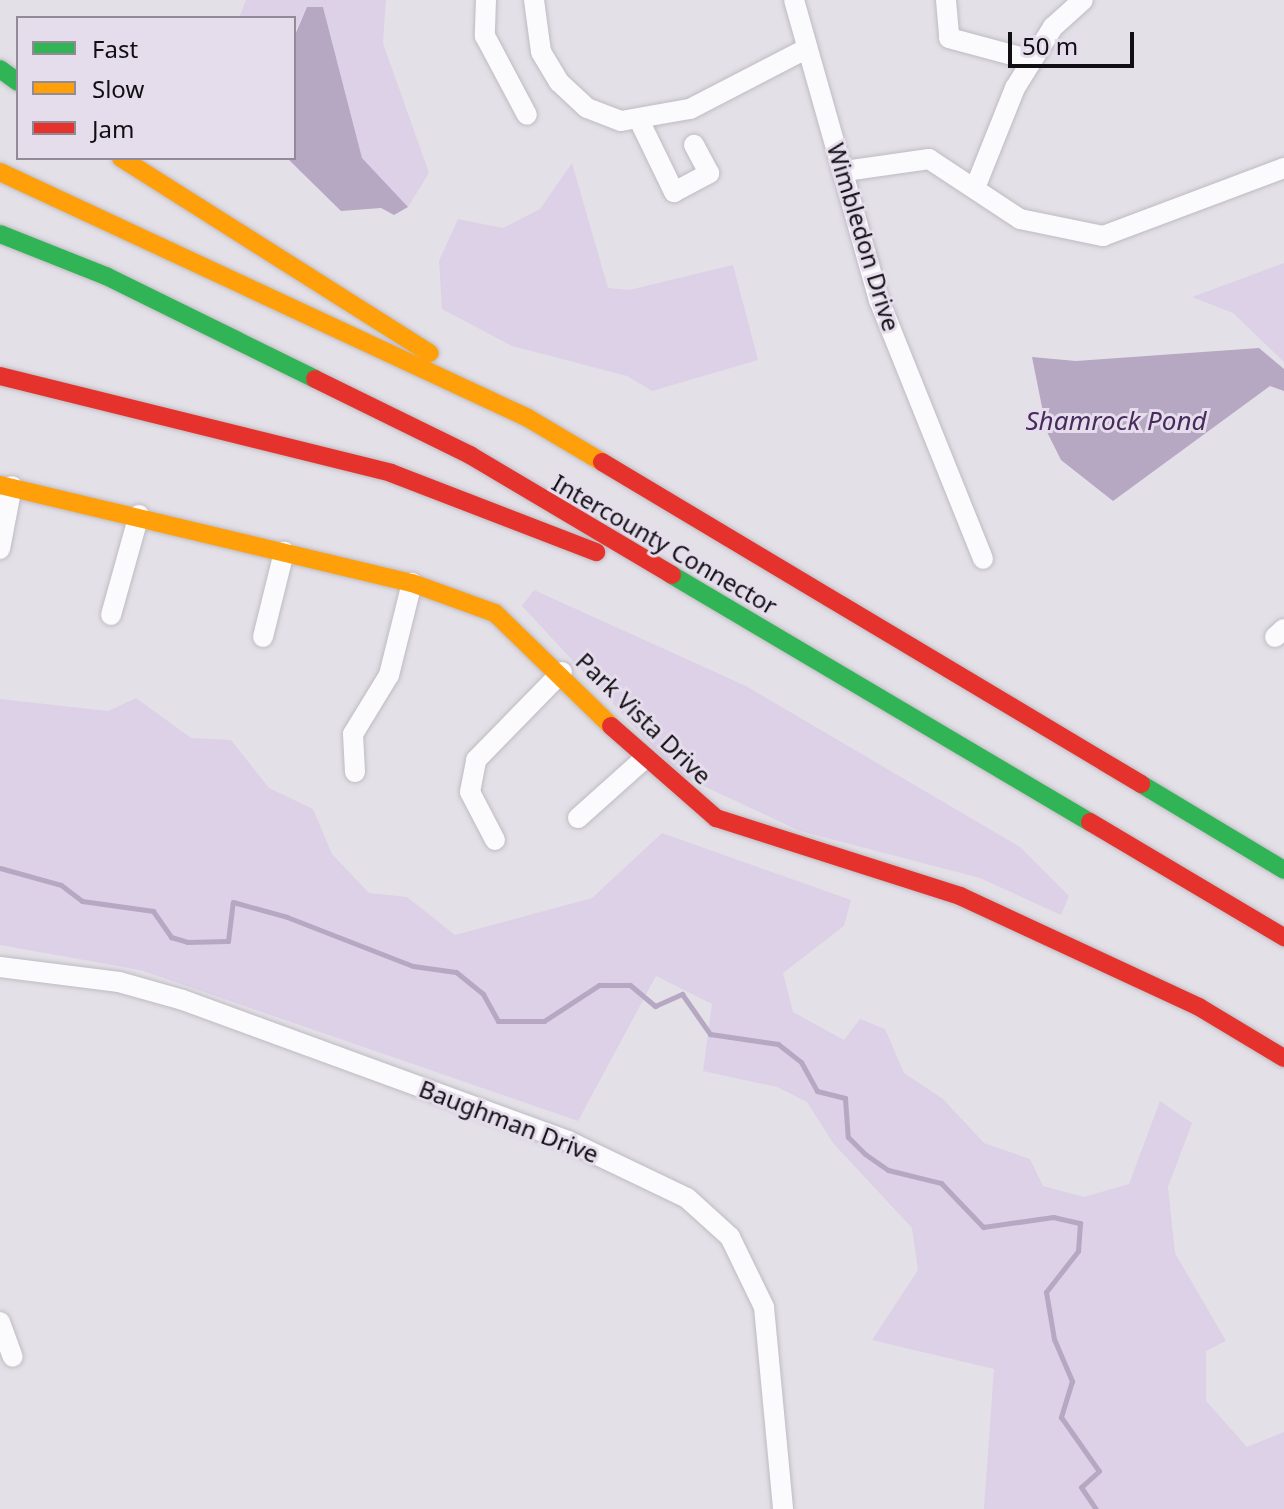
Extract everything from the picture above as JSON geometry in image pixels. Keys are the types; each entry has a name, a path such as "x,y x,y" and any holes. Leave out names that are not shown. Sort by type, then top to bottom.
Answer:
{"main road":[{"path":"124,160 528,418"},
{"name":"Intercounty Connector","path":"0,172 528,418 1284,870"},
{"name":"Intercounty Connector","path":"0,234 106,276 470,455 681,585 1284,937"},
{"path":"0,376 391,473 681,585"},
{"name":"Park Vista Drive","path":"6,486 139,515 412,583 495,613 562,672 645,758 716,818 960,896 1199,1007 1284,1058"}],"street":[{"path":"486,0 485,36 527,115"},
{"path":"534,0 541,52 571,97 621,121 640,122 690,109 804,50"},
{"name":"Wimbledon Drive","path":"794,0 804,50 845,171 879,300 983,559"},
{"path":"946,0 949,38 1031,60"},
{"path":"975,188 1031,60 1083,0"},
{"path":"640,122 674,192 709,173 694,145"},
{"path":"845,171 929,159 1020,219 1103,236 1284,168"},
{"path":"0,549 6,486"},
{"path":"111,615 139,515"},
{"path":"263,637 284,552"},
{"path":"355,772 353,734 389,675 412,583"},
{"path":"495,840 470,792 476,760 562,672"},
{"path":"578,818 645,758"},
{"name":"Baughman Drive","path":"0,967 119,982 183,1000 568,1141 687,1198 730,1237 764,1307 783,1509"},
{"path":"0,1322 13,1357"}],"shaded area":[{"path":"246,0 386,0 383,43 429,173 408,207 362,158 323,7 307,7 296,29 296,16 240,16"},
{"path":"572,163 608,288 629,290 733,265 758,360 652,391 627,376 512,346 442,309 439,261 458,219 503,228 540,209"},
{"path":"1284,263 1284,362 1233,313 1192,297"},
{"path":"534,590 746,686 1020,847 1069,896 1061,915 980,878 800,831 678,774 522,606"},
{"path":"136,698 191,738 231,740 269,788 313,809 332,854 369,893 407,897 455,935 592,898 662,833 851,900 844,926 783,973 793,1012 844,1040 860,1019 885,1029 904,1073 943,1099 984,1143 1030,1159 1043,1186 1084,1197 1129,1184 1160,1101 1192,1123 1168,1187 1175,1253 1226,1341 1206,1351 1206,1401 1247,1447 1284,1432 1284,1509 984,1509 994,1369 872,1340 918,1270 912,1228 833,1143 807,1102 777,1087 703,1071 712,1004 656,976 578,1121 140,970 0,945 0,699 108,711"}],"water":[{"path":"307,7 323,7 362,158 408,207 394,215 381,208 341,211 289,160 296,160 296,32"},
{"name":"Shamrock Pond","path":"1259,348 1284,369 1284,391 1270,386 1113,501 1061,460 1047,432 1032,357 1076,361"}],"waterway":[{"path":"0,868 61,885 82,901 153,911 171,937 187,942 228,941 233,902 287,917 413,966 456,972 483,994 498,1021 544,1021 599,985 630,985 655,1006 682,994 710,1034 778,1044 801,1062 817,1091 845,1098 848,1137 865,1154 888,1170 941,1183 983,1227 1053,1217 1080,1223 1078,1251 1046,1292 1054,1339 1072,1381 1061,1417 1099,1471 1081,1487 1096,1509"}],"traffic: fast":[{"path":"0,69 16,81"},
{"path":"0,234 106,276 315,379"},
{"path":"672,575 1090,822"},
{"path":"1141,784 1284,870"}],"traffic: slow":[{"path":"124,160 430,353"},
{"path":"0,172 528,418 602,462"},
{"path":"0,485 412,583 495,613 611,726"}],"traffic: jam":[{"path":"0,376 391,473 596,552"},
{"path":"315,379 470,455 672,575"},
{"path":"602,462 1141,784"},
{"path":"611,726 716,818 960,896 1199,1007 1284,1058"},
{"path":"1090,822 1284,937"}]}
